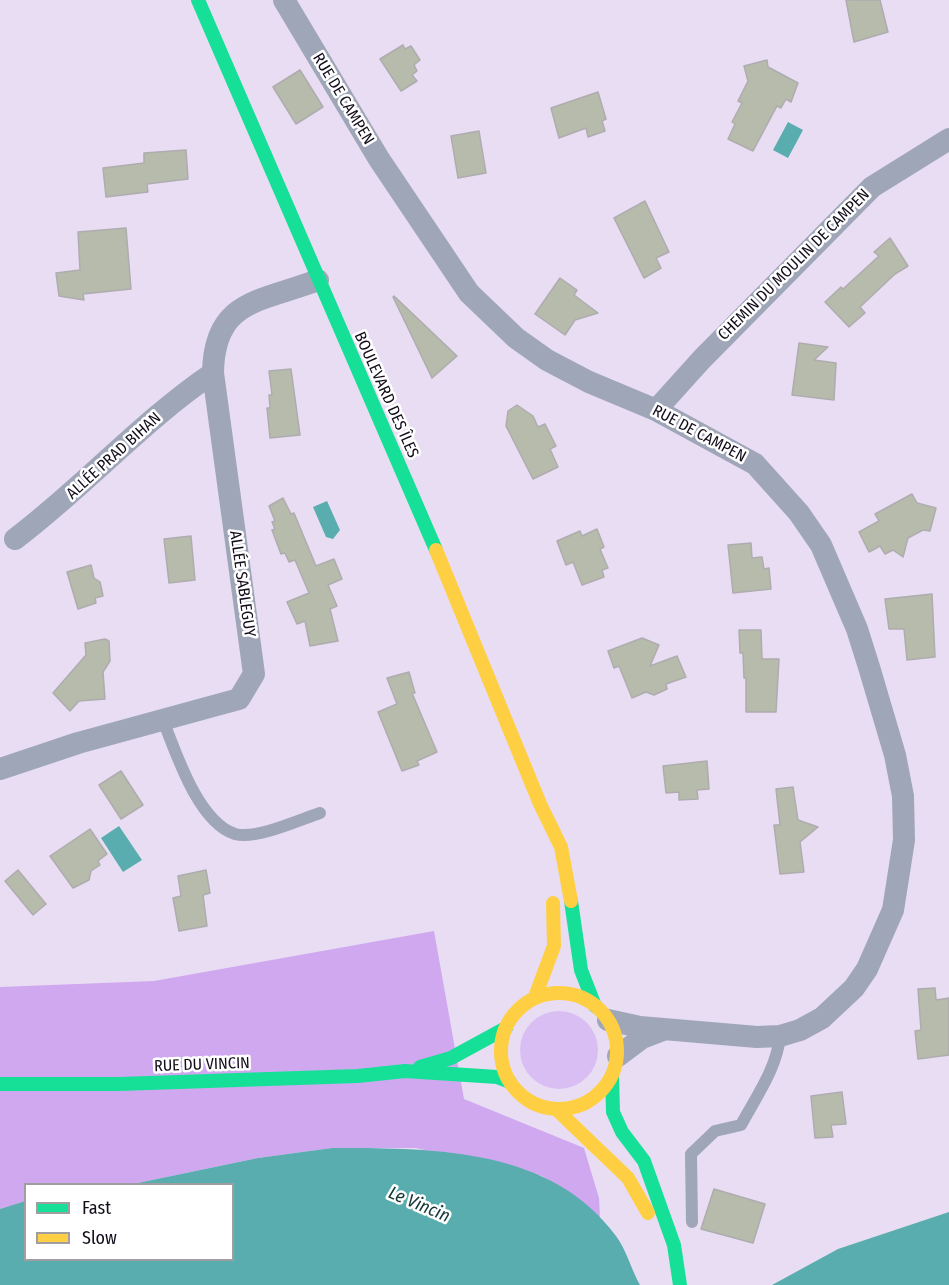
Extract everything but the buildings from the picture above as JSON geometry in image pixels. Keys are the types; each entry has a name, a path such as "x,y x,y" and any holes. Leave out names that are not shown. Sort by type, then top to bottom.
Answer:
{"main road":[{"name":"BOULEVARD DES ÎLES","path":"198,0 457,598 540,804 561,847 567,870 576,948 581,970 602,1013"},
{"name":"BOULEVARD DES ÎLES","path":"540,804 545,850"},
{"path":"552,890 554,946 535,997 513,1015 506,1028 501,1046 502,1065 510,1082 530,1101 556,1109 573,1107 589,1101 602,1089 615,1065"},
{"path":"535,997 567,993 602,1013 615,1065 613,1112 622,1132 644,1161 674,1245 678,1285"},
{"name":"RUE DU VINCIN","path":"0,1084 131,1084 358,1076 405,1071 451,1058 506,1028"},
{"name":"RUE DU VINCIN","path":"405,1071 497,1077 510,1082"},
{"path":"556,1109 628,1178 647,1211 678,1285"}],"street":[{"name":"RUE DE CAMPEN","path":"284,0 379,159 469,293 516,338 546,360 656,410 755,464 799,513 821,544 857,629 882,710 903,796 904,840 899,879 889,920 867,969 836,1007 822,1018 800,1030 780,1036 757,1037 670,1027 640,1027 602,1013"},
{"name":"CHEMIN DU MOULIN DE CAMPEN","path":"656,410 718,342 872,187 949,139"},
{"name":"ALLÉE SABLEGUY","path":"0,770 78,743 239,699 254,674 213,373 214,349 226,321 241,307 318,280"},
{"name":"ALLÉE PRAD BIHAN","path":"15,540 50,513 185,392 213,373"},
{"name":"RUE DE CAMPEN","path":"615,1065 642,1038 670,1027"}],"lane":[{"path":"163,720 182,768 210,818 235,834 256,834 320,813"},
{"path":"692,1222 691,1154 715,1131 741,1125 772,1068 780,1036"}],"shaded area":[{"path":"434,931 464,1099 584,1148 599,1198 600,1218 580,1201 542,1176 416,1148 332,1148 258,1158 138,1183 24,1183 24,1201 0,1209 0,987 154,981"},
{"path":"559,1011 574,1014 591,1028 598,1050 595,1065 581,1082 559,1089 544,1086 527,1072 520,1050 523,1035 537,1018"}],"water":[{"path":"788,122 803,130 788,158 773,150"},
{"path":"327,501 340,530 333,539 326,537 313,507"},
{"path":"119,826 142,860 123,872 101,838"},
{"name":"Le Vincin","path":"332,1148 409,1149 448,1152 524,1169 558,1185 589,1207 620,1242 640,1285 0,1285 0,1209 24,1201 24,1261 234,1261 234,1183 138,1183 258,1158"},
{"path":"949,1212 949,1285 772,1285 838,1249"}],"traffic: fast":[{"path":"198,0 436,550"},
{"path":"571,901 581,970 595,1006"},
{"path":"420,1067 451,1058 506,1028"},
{"path":"0,1084 119,1084 358,1076 405,1071 497,1077 510,1082"},
{"path":"612,1075 613,1112 622,1132 644,1161 674,1245 680,1285"}],"traffic: slow":[{"path":"436,550 540,804 561,847 571,901"},
{"path":"535,997 554,946 553,903"},
{"path":"559,993 581,998 600,1010 612,1029 617,1051 612,1073 600,1092 581,1104 559,1109 537,1104 518,1092 506,1073 501,1051 506,1029 518,1010 537,998 559,993"},
{"path":"556,1109 628,1178 648,1213"}]}
